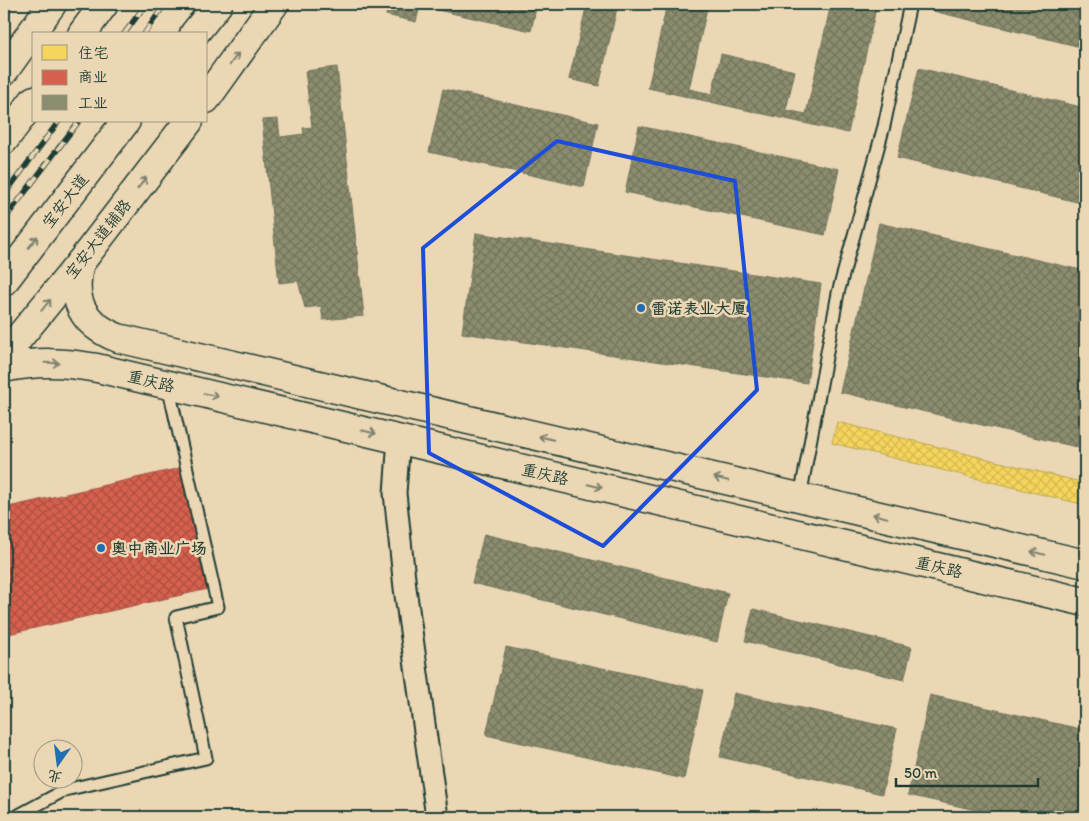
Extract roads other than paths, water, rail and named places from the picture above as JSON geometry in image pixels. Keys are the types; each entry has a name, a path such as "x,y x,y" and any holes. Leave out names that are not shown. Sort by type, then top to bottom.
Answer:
{"main road":[{"path":"32,32 52,4"},
{"path":"83,32 104,4"},
{"path":"196,32 218,4"},
{"path":"208,96 274,4"},
{"path":"4,72 32,32"},
{"path":"4,140 32,103"},
{"name":"宝安大道","path":"4,281 125,122"},
{"name":"宝安大道辅路","path":"4,356 80,263 188,122"},
{"path":"80,263 76,278 76,294 80,307 90,322 104,332 118,338 1085,564"},
{"name":"重庆路","path":"4,368 52,362 76,364 1085,602"},
{"path":"248,404 256,370"}],"street":[{"path":"399,439 395,492 404,588 437,817"}],"lane":[{"path":"800,497 838,293 884,126 910,4"},
{"path":"15,817 65,790 206,758 176,617 218,607 168,385"}],"railway":[{"path":"125,32 146,4"},
{"path":"145,32 165,4"},
{"path":"4,195 58,122"},
{"path":"4,220 78,122"}],"place":[{"name":"雷诺表业大厦","path":"641,308"},
{"name":"奥中商业广场","path":"101,548"}]}
